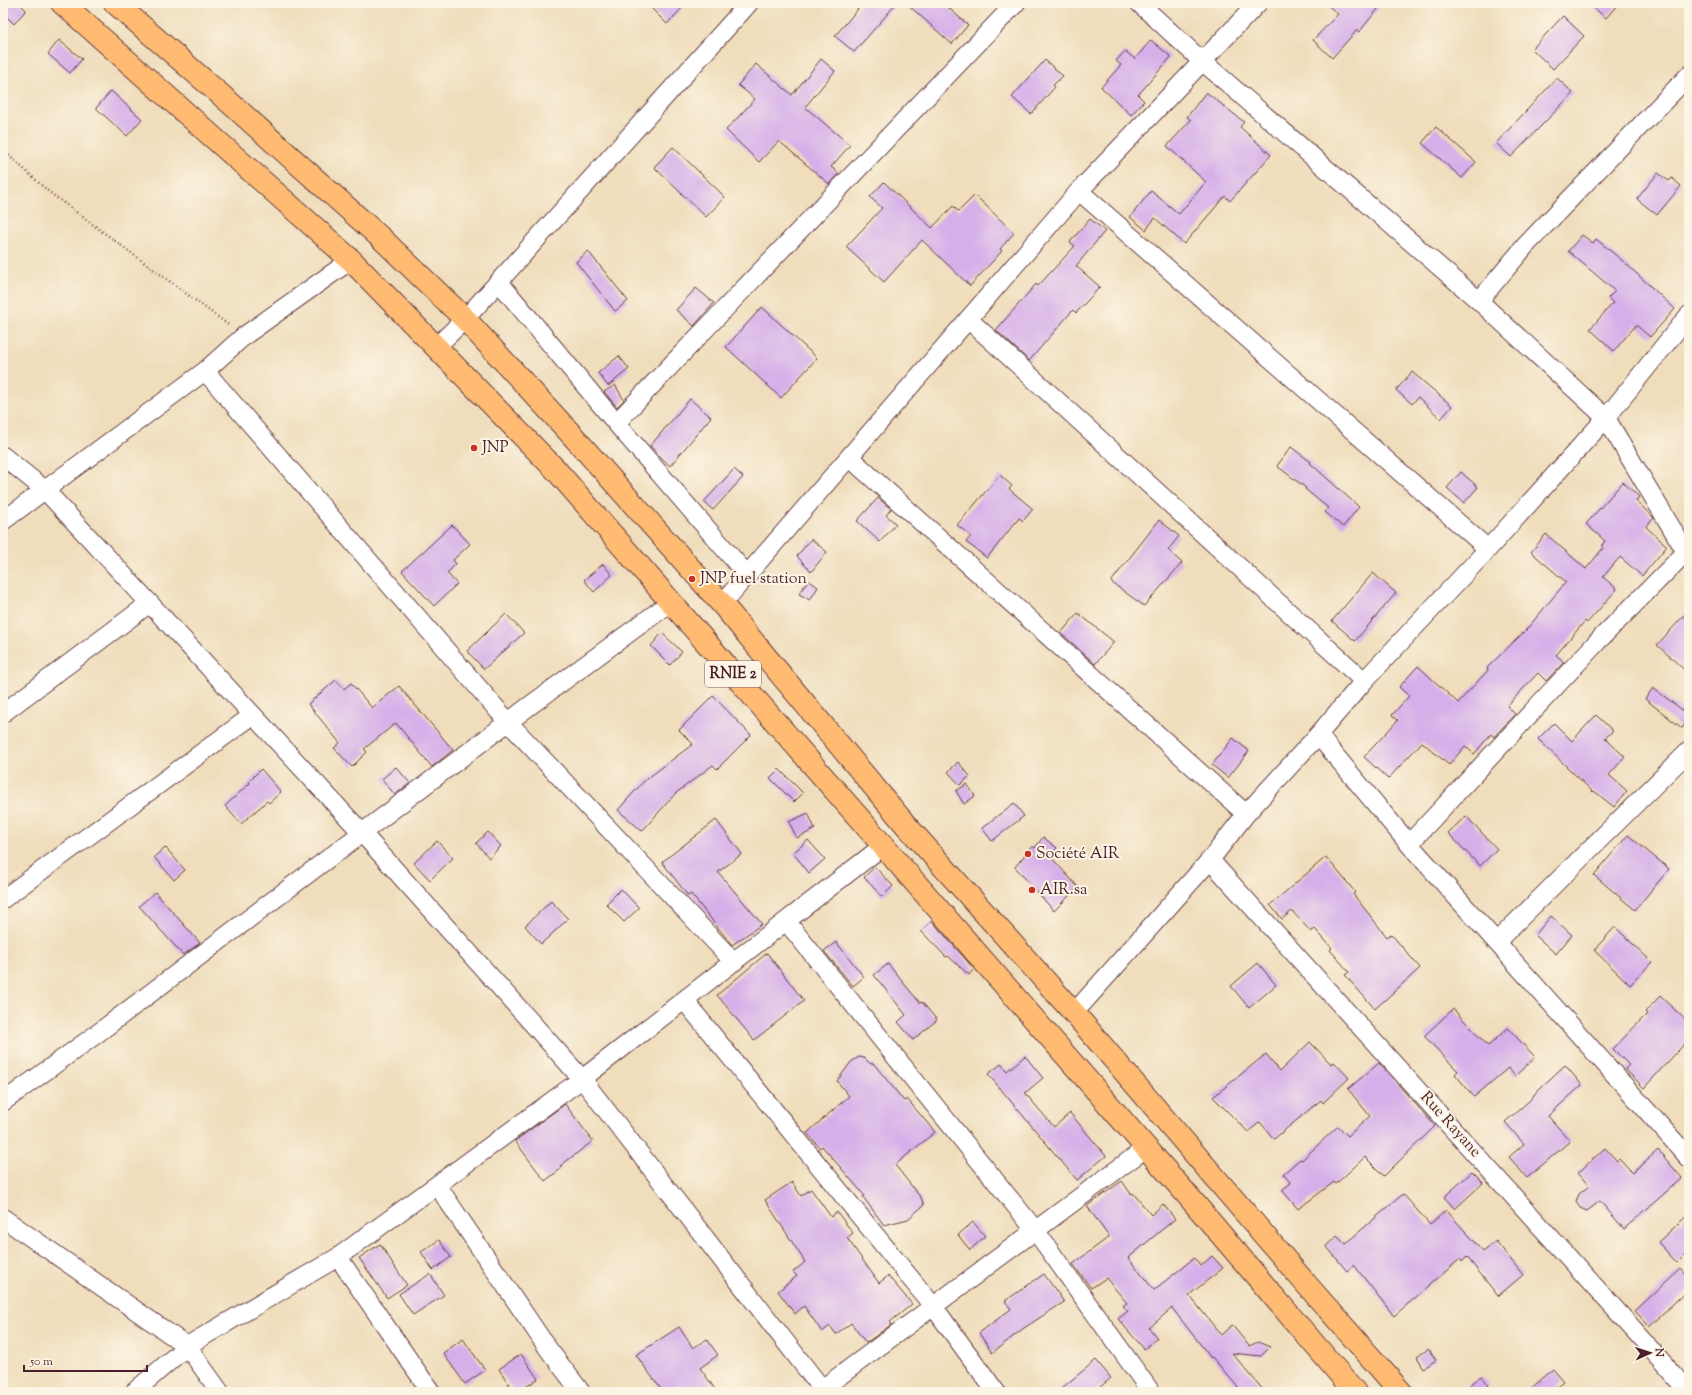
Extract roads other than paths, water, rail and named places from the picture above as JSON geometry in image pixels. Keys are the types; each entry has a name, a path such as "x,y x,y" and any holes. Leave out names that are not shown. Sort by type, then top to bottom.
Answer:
{"main road":[{"name":"RNIE 2","path":"62,3 352,260 556,470 1146,1148 1355,1392"},
{"name":"RNIE 2","path":"115,3 229,102 381,238 466,319 572,435 722,604 905,824 1074,1013 1402,1392"}],"street":[{"path":"436,346 466,319 749,3"},
{"path":"616,423 1016,3"},
{"path":"1139,3 1202,61 1479,301 1606,418 1687,554 1565,675 1409,844"},
{"path":"722,604 1079,191 1258,3"},
{"path":"1479,301 1526,245 1689,75"},
{"path":"1079,191 1488,549"},
{"path":"3,521 205,371 244,336 352,260"},
{"path":"499,282 616,423 747,575"},
{"path":"1074,1013 1210,860 1246,814 1318,735 1364,681 1488,549 1606,418 1689,315"},
{"path":"968,320 1364,681"},
{"path":"205,371 508,722 734,962"},
{"path":"3,456 45,490 362,833 582,1079 820,1391 1146,1148"},
{"path":"849,457 1246,814"},
{"path":"3,1102 98,1033 226,934 508,722 671,602"},
{"path":"3,713 150,603"},
{"path":"3,899 253,715"},
{"path":"1318,735 1409,844 1686,1146"},
{"path":"1497,941 1689,751"},
{"path":"134,1392 187,1346 338,1257 437,1185 582,1079 883,846"},
{"name":"Rue Rayane","path":"1210,860 1689,1391"},
{"path":"786,921 1035,1230 1150,1392"},
{"path":"684,1000 933,1306 996,1392"},
{"path":"437,1185 549,1350 581,1392"},
{"path":"3,1218 187,1346 220,1392"},
{"path":"338,1257 431,1392"}],"place":[{"name":"JNP","path":"474,448"},
{"name":"JNP fuel station","path":"692,579"},
{"name":"Société AIR","path":"1028,854"},
{"name":"AIR.sa","path":"1032,890"}]}
